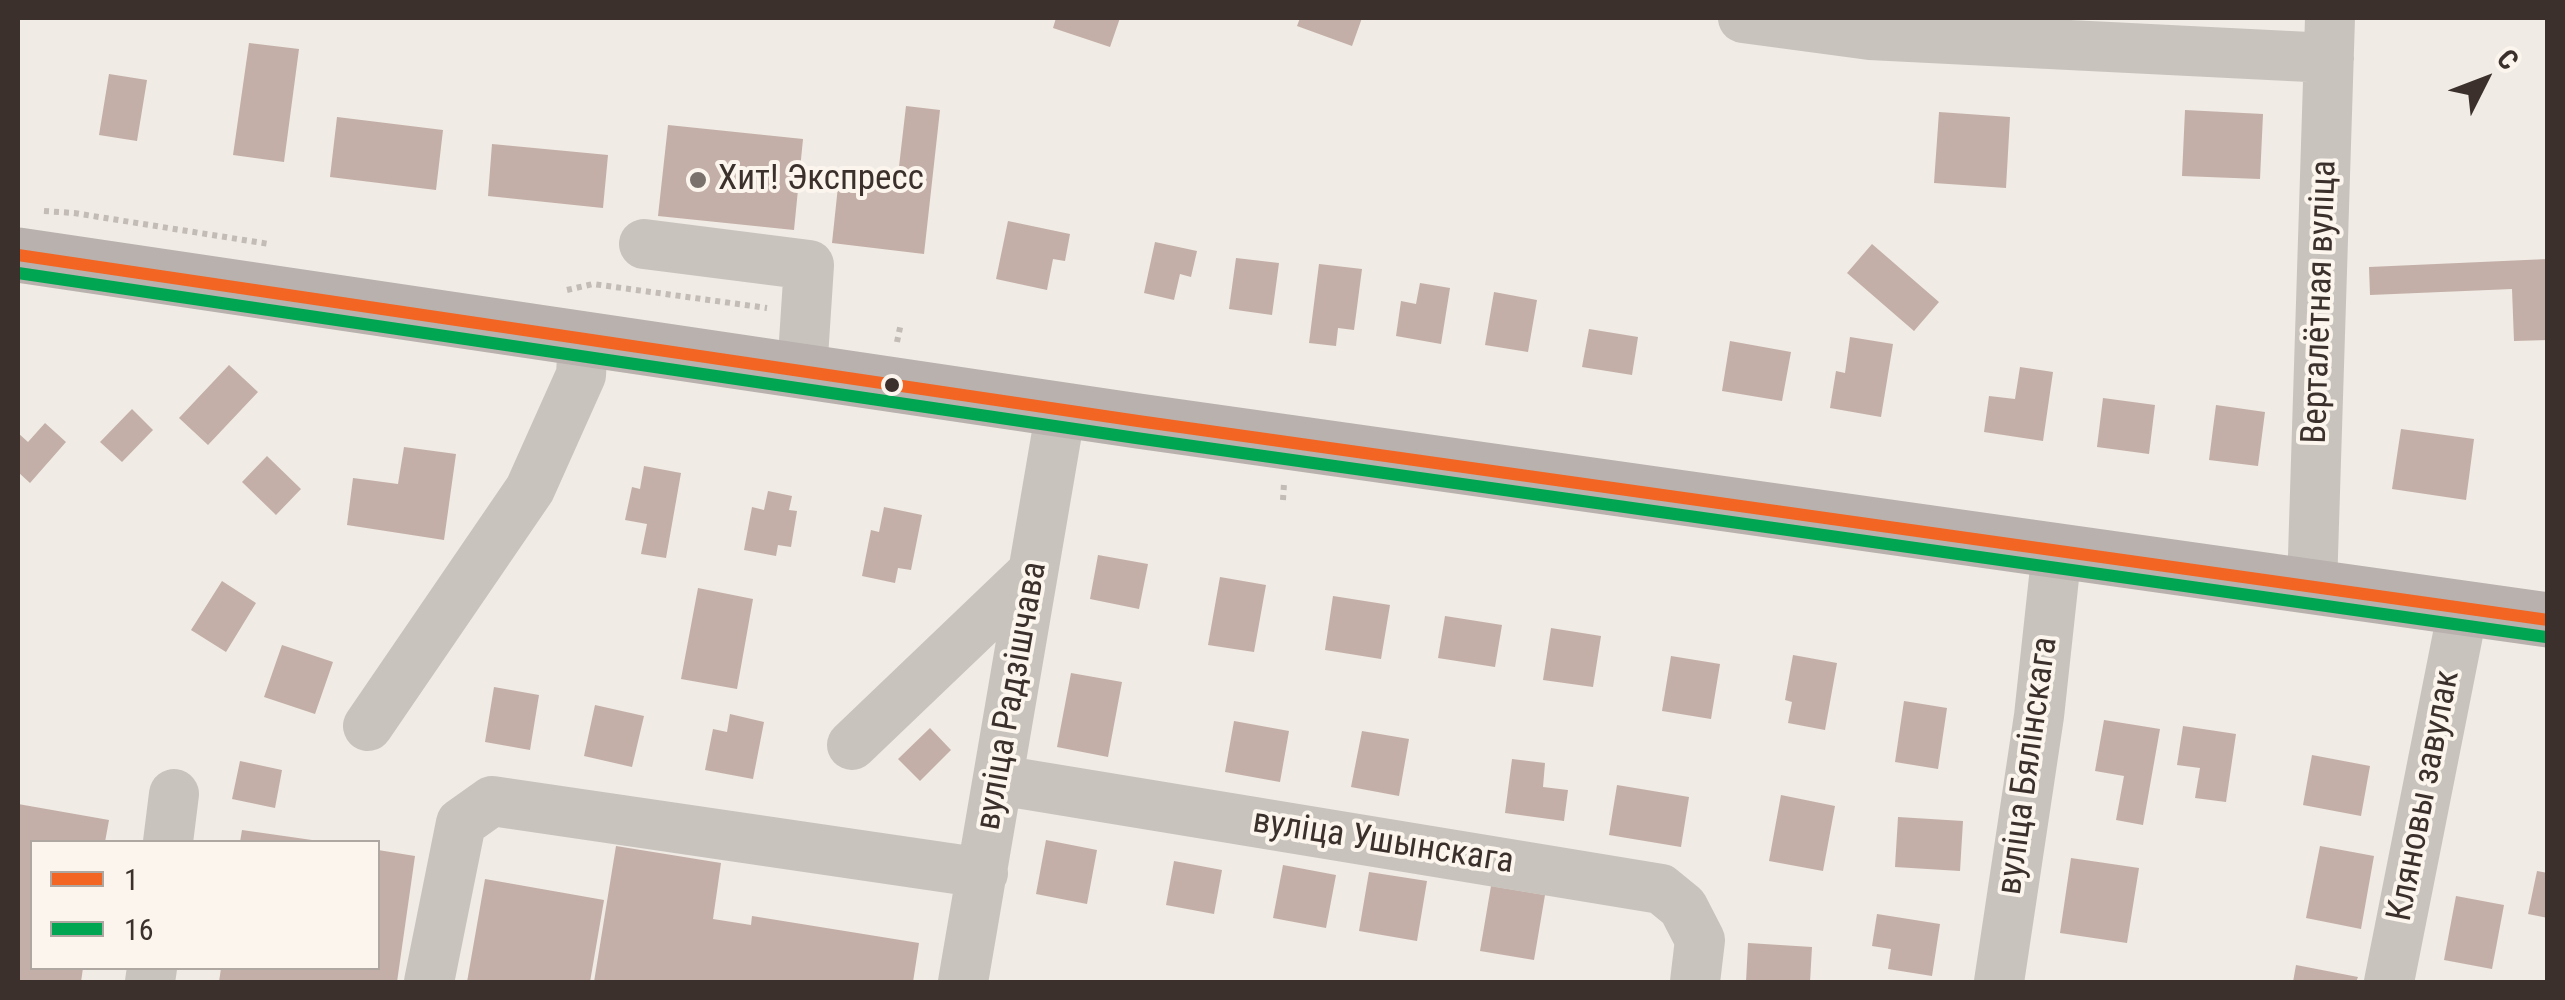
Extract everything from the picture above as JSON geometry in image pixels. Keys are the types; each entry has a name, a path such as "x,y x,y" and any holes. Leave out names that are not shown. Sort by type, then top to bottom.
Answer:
{"main road":[{"path":"18,254 802,372 2548,620"}],"street":[{"path":"1743,18 1870,35 2329,38"},
{"name":"Верталётная вуліца","path":"2312,587 2329,38"},
{"path":"644,244 809,265 802,372"},
{"path":"368,726 530,489 581,376 584,339"},
{"name":"вуліца Радзішчава","path":"963,982 1061,409"},
{"name":"вуліца Бялінскага","path":"2000,982 2039,716 2056,550"},
{"path":"852,745 1034,572"},
{"name":"Кляновы завулак","path":"2389,982 2463,609"},
{"name":"вуліца Ушынскага","path":"999,780 1661,889 1683,907 1700,940 1695,982"},
{"path":"168,840 174,794"},
{"path":"428,982 461,823 492,801 982,873"}],"building":[{"path":"1056,18 1120,18 1110,47 1053,28"},
{"path":"1300,18 1362,18 1352,46 1297,26"},
{"path":"249,43 299,49 284,162 233,155"},
{"path":"109,74 147,80 137,141 99,135"},
{"path":"906,106 940,110 924,254 832,243 839,177 897,184"},
{"path":"2185,110 2263,114 2260,179 2182,176"},
{"path":"1939,112 2010,117 2006,188 1934,183"},
{"path":"337,117 443,130 436,190 330,177"},
{"path":"668,125 803,139 794,230 658,216"},
{"path":"492,144 608,155 603,208 488,196"},
{"path":"1008,221 1070,234 1065,261 1053,259 1047,290 996,279"},
{"path":"1155,242 1197,251 1191,277 1180,274 1174,300 1144,293"},
{"path":"1872,244 1939,302 1914,331 1847,273"},
{"path":"1236,258 1279,263 1272,315 1229,309"},
{"path":"2548,259 2548,340 2514,341 2512,289 2370,295 2369,267"},
{"path":"1319,264 1362,269 1354,330 1338,328 1336,346 1309,343"},
{"path":"1420,283 1450,288 1441,344 1396,336 1401,301 1416,304"},
{"path":"1494,292 1537,300 1528,352 1485,345"},
{"path":"1589,329 1638,337 1632,375 1582,367"},
{"path":"1850,337 1893,344 1881,417 1830,408 1836,371 1845,373"},
{"path":"1730,341 1791,352 1782,401 1722,391"},
{"path":"229,365 258,392 208,445 179,418"},
{"path":"2020,367 2053,372 2043,441 1984,432 1989,396 2015,399"},
{"path":"2103,398 2155,405 2149,454 2097,447"},
{"path":"2216,405 2265,412 2258,466 2209,460"},
{"path":"132,409 153,430 122,462 100,442"},
{"path":"45,423 66,442 30,483 18,472 18,433 28,442"},
{"path":"2401,429 2474,439 2466,500 2392,489"},
{"path":"404,447 456,454 444,540 347,525 353,478 398,484"},
{"path":"267,456 301,489 276,515 242,482"},
{"path":"644,466 681,473 666,558 641,554 647,524 625,520 632,487 640,489"},
{"path":"768,491 792,496 789,510 797,511 791,547 778,545 776,556 744,550 752,507 764,510"},
{"path":"884,507 922,515 911,570 898,568 895,583 862,576 871,530 879,532"},
{"path":"1098,555 1148,564 1139,609 1090,599"},
{"path":"1220,577 1266,585 1254,652 1208,645"},
{"path":"222,581 256,603 226,652 191,630"},
{"path":"698,588 753,599 737,689 681,679"},
{"path":"1333,596 1390,605 1381,659 1325,650"},
{"path":"1445,616 1502,625 1495,667 1438,658"},
{"path":"1551,628 1601,636 1593,687 1543,680"},
{"path":"282,645 333,662 315,714 264,697"},
{"path":"1793,655 1837,663 1825,730 1788,723 1792,702 1785,700"},
{"path":"1671,656 1720,664 1711,719 1662,711"},
{"path":"1071,673 1122,682 1108,757 1057,747"},
{"path":"494,687 539,695 530,750 485,742"},
{"path":"1904,701 1947,708 1938,769 1895,762"},
{"path":"595,705 644,716 632,767 584,756"},
{"path":"730,714 764,722 753,779 705,770 713,729 727,732"},
{"path":"2104,720 2160,729 2143,825 2116,820 2124,776 2095,771"},
{"path":"1234,721 1289,731 1280,782 1225,772"},
{"path":"2183,726 2236,734 2226,802 2195,798 2200,768 2177,765"},
{"path":"930,728 951,750 920,781 898,759"},
{"path":"1362,731 1409,739 1399,796 1351,787"},
{"path":"2312,755 2370,766 2361,816 2303,805"},
{"path":"1512,759 1545,763 1543,787 1568,790 1564,821 1505,813"},
{"path":"240,761 282,770 275,808 232,799"},
{"path":"1617,785 1689,797 1681,847 1609,835"},
{"path":"1781,795 1835,806 1823,871 1769,861"},
{"path":"18,804 109,820 105,840 30,840 30,970 83,970 81,982 18,982"},
{"path":"1898,817 1963,821 1960,871 1895,867"},
{"path":"242,830 312,840 240,840"},
{"path":"1046,840 1097,850 1087,904 1036,894"},
{"path":"616,846 721,863 713,919 751,925 752,916 919,943 913,982 594,982"},
{"path":"2320,846 2374,856 2361,929 2306,918"},
{"path":"380,850 415,856 397,982 219,982 221,970 380,970"},
{"path":"2071,858 2139,868 2127,943 2060,933"},
{"path":"1174,861 1222,870 1214,914 1166,905"},
{"path":"1283,865 1336,875 1326,928 1273,918"},
{"path":"2537,871 2548,873 2548,918 2528,914"},
{"path":"1369,872 1427,881 1417,941 1359,931"},
{"path":"485,879 604,900 590,982 467,982"},
{"path":"1491,886 1545,895 1534,960 1480,951"},
{"path":"2456,896 2504,905 2492,969 2444,960"},
{"path":"1877,914 1940,924 1932,976 1888,969 1891,949 1872,946"},
{"path":"1748,943 1812,947 1810,982 1746,982"},
{"path":"2296,965 2358,977 2356,982 2293,982"}],"transit line":[{"name":"1","path":"18,255 1138,421 2548,620"},
{"name":"16","path":"18,273 1136,438 2546,637"}],"place":[{"name":"Хит! Экспресс","path":"698,180"}]}
